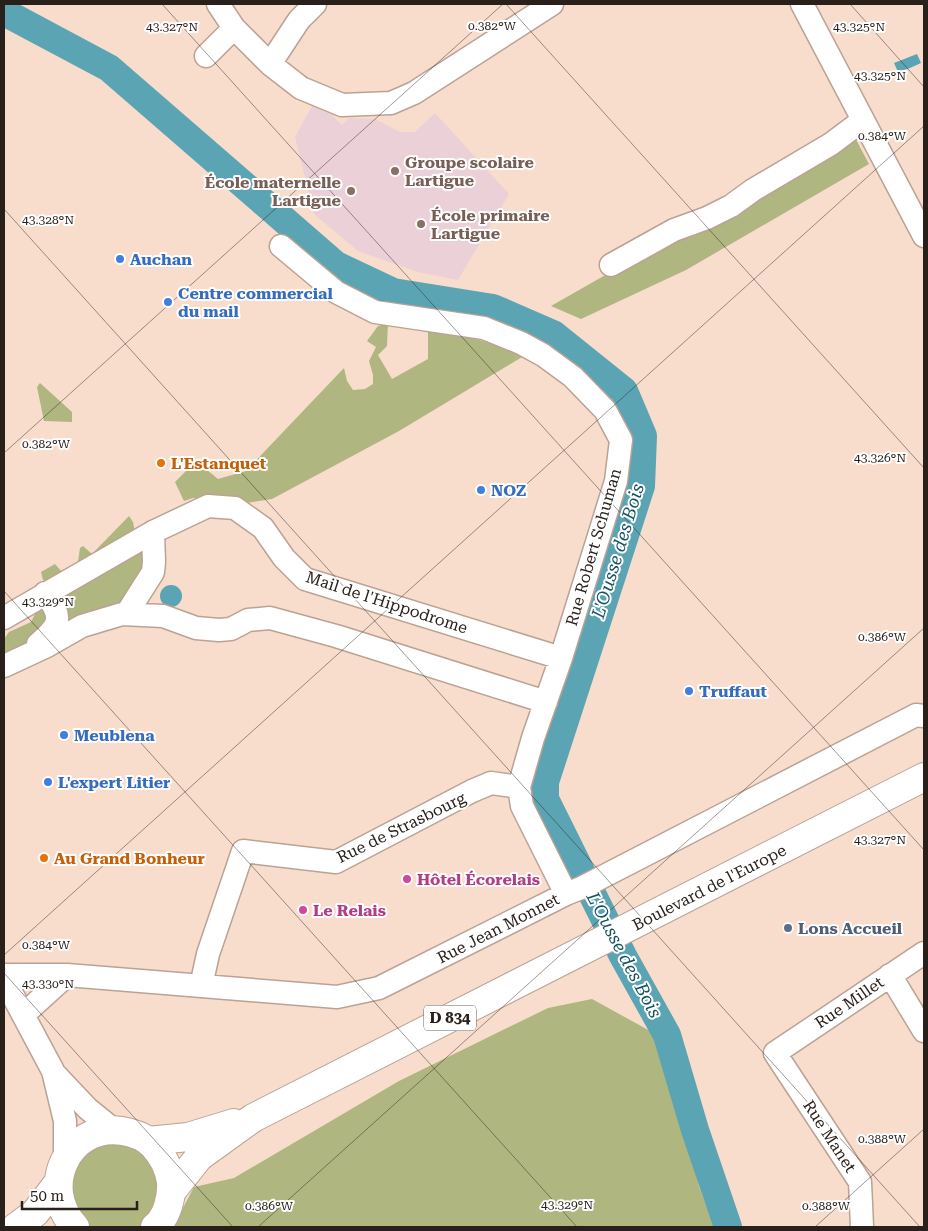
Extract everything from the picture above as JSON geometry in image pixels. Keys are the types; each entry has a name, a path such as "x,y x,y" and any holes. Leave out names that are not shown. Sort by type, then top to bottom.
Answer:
{"main road":[{"name":"Boulevard de l'Europe","path":"172,1192 199,1158 253,1118 924,777"},
{"name":"Boulevard de l'Europe","path":"148,1141 188,1137 253,1118"},
{"path":"16,1227 35,1213 62,1171 74,1147 86,1138 100,1132 114,1130 132,1133 148,1141 162,1155 170,1172 172,1192 168,1209 157,1226"},
{"path":"62,1171 59,1199 65,1213 75,1227"}],"street":[{"path":"218,4 234,28 270,64 300,88 342,105 391,104 414,93 552,4"},
{"path":"270,64 299,20 315,4"},
{"path":"802,4 863,120 921,223"},
{"path":"206,56 234,28"},
{"path":"611,265 674,230 707,218 731,206 753,190 831,144 863,120"},
{"name":"Rue Robert Schuman","path":"282,246 336,292 375,312 484,328 521,343 543,355 573,377 605,410 621,440 616,481 520,786 522,806 580,888"},
{"name":"Mail de l'Hippodrome","path":"4,618 153,532 208,506 235,508 263,528 284,558 305,579 561,658"},
{"path":"127,614 153,572 153,532"},
{"path":"9,662 53,631 57,622 56,608 45,594"},
{"path":"9,662 82,626 127,614 163,616 196,628 219,630 230,629 248,620 270,618 336,636 546,702"},
{"name":"Rue Jean Monnet","path":"4,975 67,974 337,997 379,988 580,888 916,716 924,716"},
{"name":"Rue de Strasbourg","path":"202,986 208,954 243,851 336,862 491,783 520,786"},
{"name":"Rue Millet","path":"775,1052 924,953"},
{"path":"23,1014 67,974"},
{"path":"890,975 924,1031"},
{"path":"4,979 53,1071 65,1121 62,1171"},
{"name":"Rue Manet","path":"775,1052 860,1182 862,1227"},
{"path":"53,1071 88,1109 114,1130"}],"shaded area":[{"name":"Groupe scolaire Lartigue","path":"312,106 332,115 342,125 349,118 375,119 400,132 415,132 435,113 509,194 458,280 418,272 358,251 314,214 295,137"}],"green space":[{"path":"853,134 869,164 686,270 581,319 551,306"},
{"path":"388,323 387,346 378,355 392,379 428,359 428,331 488,342 522,357 399,431 272,499 246,503 221,498 193,498 184,501 175,482 196,461 218,479 246,471 344,368 347,381 353,390 365,389 373,384 373,375 369,361 376,347 367,341 378,326"},
{"path":"40,383 72,412 72,422 44,421 37,387"},
{"path":"129,516 133,522 135,533 47,582 43,580 41,572 55,564 61,571 78,562 80,548 83,546 92,554"},
{"path":"140,550 149,558 130,603 66,622 62,596"},
{"path":"46,605 49,606 44,634 24,644 16,657 4,651 4,639 9,632 31,622 36,612"},
{"path":"592,999 661,1037 699,1186 714,1227 173,1227 194,1187 234,1178 399,1081 548,1008"},
{"path":"105,1142 136,1146 157,1168 161,1197 146,1223 139,1227 88,1227 69,1203 70,1171 78,1158"}],"water":[{"path":"917,54 921,63 898,72 894,63"},
{"path":"171,585 179,588 182,596 179,604 171,607 163,604 160,596 163,588"}],"waterway":[{"name":"L'Ousse des Bois","path":"4,12 109,68 336,265 393,292 493,308 553,334 624,391 643,436 641,486 545,782 545,799 623,956 667,1035 695,1130 728,1227"}],"place":[{"name":"Groupe scolaire Lartigue","path":"395,171"},
{"name":"École maternelle Lartigue","path":"351,191"},
{"name":"École primaire Lartigue","path":"421,224"},
{"name":"Auchan","path":"120,259"},
{"name":"Centre commercial du mail","path":"168,302"},
{"name":"L'Estanquet","path":"161,463"},
{"name":"NOZ","path":"481,490"},
{"name":"Truffaut","path":"689,691"},
{"name":"Meublena","path":"64,735"},
{"name":"L'expert Litier","path":"48,782"},
{"name":"Au Grand Bonheur","path":"44,858"},
{"name":"Hôtel Écorelais","path":"407,879"},
{"name":"Le Relais","path":"303,910"},
{"name":"Lons Accueil","path":"788,928"}]}
